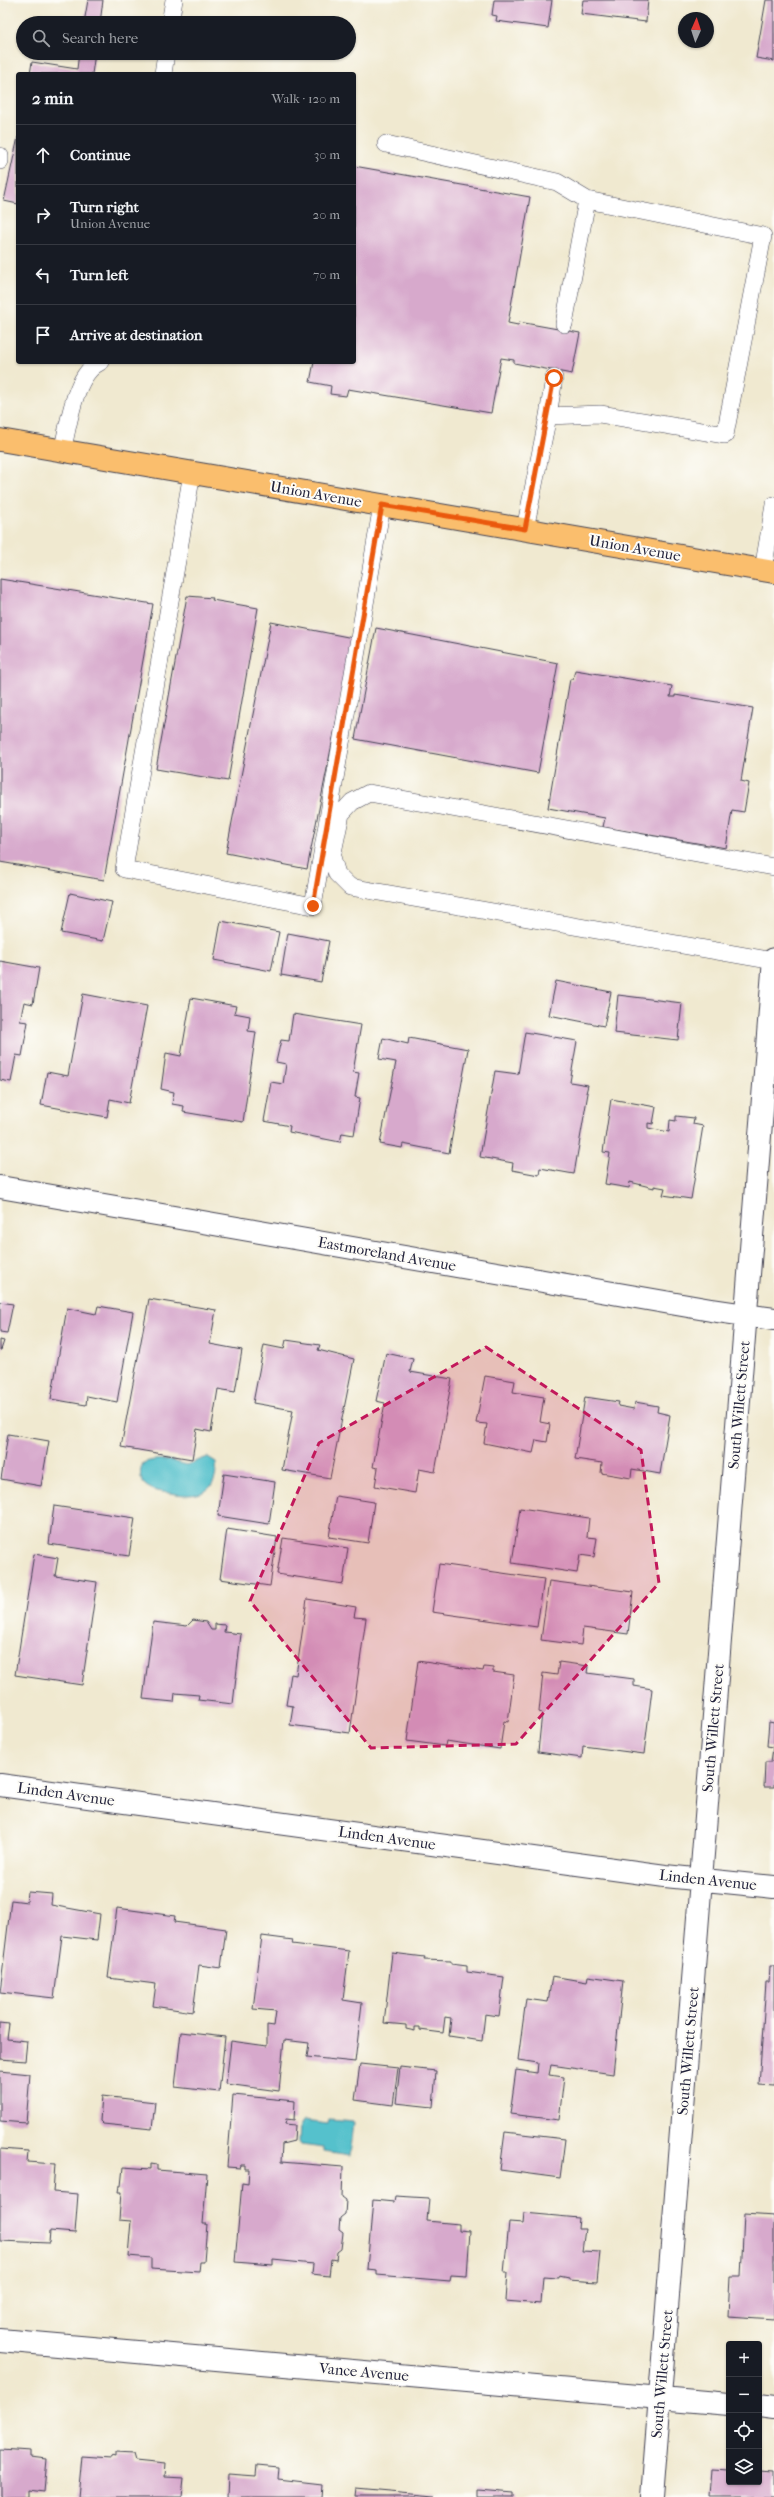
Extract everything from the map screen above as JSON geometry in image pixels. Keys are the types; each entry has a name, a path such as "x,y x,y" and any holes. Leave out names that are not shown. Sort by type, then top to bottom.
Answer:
{"main road":[{"name":"Union Avenue","path":"0,440 768,571"}],"street":[{"name":"South Willett Street","path":"652,2497 774,960"},
{"name":"Eastmoreland Avenue","path":"0,1187 746,1316 774,1318"},
{"name":"Linden Avenue","path":"0,1785 701,1881 774,1887"},
{"name":"Vance Avenue","path":"0,2340 726,2404"},
{"path":"762,2406 774,2408"}],"lane":[{"path":"171,16 174,0"},
{"path":"162,72 165,60"},
{"path":"386,144 557,182 587,200 763,236 725,435 600,414 548,416"},
{"path":"0,156 0,161"},
{"path":"564,324 587,200"},
{"path":"62,451 80,380 96,364"},
{"path":"525,529 548,416 554,378"},
{"path":"192,473 124,869 313,906 382,505"},
{"path":"768,571 774,505"},
{"path":"774,867 369,793 352,802 341,814 332,857 337,874 350,887 774,960"}],"highlighted area":[{"path":"486,1347 641,1450 659,1583 516,1744 371,1748 250,1601 319,1443"}],"water":[{"path":"208,1457 216,1462 216,1473 210,1488 204,1492 189,1495 157,1491 144,1484 141,1479 143,1463 149,1461 164,1460 186,1465"},
{"path":"329,2120 354,2122 350,2156 324,2152 324,2148 301,2145 299,2142 300,2125 303,2121 328,2124"}],"building":[{"path":"88,0 103,0 101,16 85,16"},
{"path":"494,0 552,0 548,28 496,21 497,16 492,15"},
{"path":"583,0 648,0 646,22 581,14"},
{"path":"766,0 774,0 774,61 756,58"},
{"path":"78,60 94,60 92,72 30,72 32,62 77,69"},
{"path":"16,146 16,204 4,201"},
{"path":"356,166 530,197 508,323 518,325 519,322 580,333 572,374 514,363 514,360 501,358 491,413 348,389 346,396 330,394 331,386 310,382 314,364 356,364"},
{"path":"0,579 153,604 104,880 0,862"},
{"path":"187,596 213,598 212,600 258,608 228,781 156,769"},
{"path":"271,622 353,638 307,869 226,853"},
{"path":"376,628 558,663 538,773 355,739"},
{"path":"575,670 672,686 670,697 675,697 675,695 753,708 741,781 749,783 744,812 732,810 726,848 603,827 605,818 548,808 570,679 573,679"},
{"path":"70,893 112,902 103,941 61,933"},
{"path":"221,921 279,932 271,971 214,960"},
{"path":"288,933 329,941 321,982 281,975"},
{"path":"0,961 39,968 33,1004 24,1002 20,1021 28,1022 22,1056 16,1055 11,1082 0,1080"},
{"path":"556,981 611,992 604,1026 549,1015"},
{"path":"83,994 147,1006 129,1103 110,1099 107,1117 41,1105 47,1072 68,1076"},
{"path":"618,995 682,1003 678,1040 614,1033"},
{"path":"191,998 236,1006 234,1013 250,1016 248,1031 256,1032 243,1122 183,1112 184,1106 172,1104 174,1092 161,1089 166,1053 181,1056"},
{"path":"293,1014 361,1025 353,1072 359,1073 355,1097 360,1098 354,1135 342,1133 340,1142 289,1132 290,1126 264,1121 271,1082 283,1084 286,1064 276,1062 281,1040 289,1041"},
{"path":"525,1032 577,1041 570,1082 588,1085 586,1093 588,1093 574,1174 540,1168 539,1175 512,1170 513,1163 480,1157 495,1071 518,1074"},
{"path":"383,1038 408,1044 409,1038 468,1049 449,1153 403,1144 402,1148 380,1144 396,1062 379,1059"},
{"path":"611,1099 656,1107 653,1124 648,1123 648,1128 669,1132 670,1120 676,1121 676,1116 694,1118 693,1124 703,1126 691,1199 663,1195 665,1188 654,1186 654,1188 630,1182 629,1188 605,1184 610,1153 603,1152"},
{"path":"149,1299 216,1310 210,1344 242,1350 235,1392 218,1389 211,1432 197,1429 192,1459 121,1447"},
{"path":"0,1302 13,1304 7,1333 0,1332"},
{"path":"98,1306 133,1312 117,1402 87,1396 86,1405 51,1399 67,1308 96,1314"},
{"path":"0,1340 4,1341 1,1350 0,1350"},
{"path":"286,1340 320,1345 318,1350 354,1359 330,1478 282,1470 293,1410 253,1403 264,1345 284,1349"},
{"path":"386,1353 413,1359 410,1372 452,1379 435,1472 419,1469 415,1493 375,1486 378,1468 373,1467 385,1403 376,1401"},
{"path":"485,1376 515,1381 513,1392 544,1397 540,1422 550,1424 547,1442 536,1440 533,1453 484,1443 487,1424 476,1423"},
{"path":"585,1397 619,1402 618,1406 634,1409 635,1402 658,1406 657,1412 670,1415 660,1474 632,1469 631,1478 601,1473 602,1463 575,1459"},
{"path":"8,1434 49,1441 41,1486 1,1479"},
{"path":"224,1474 275,1482 269,1524 218,1516"},
{"path":"336,1496 374,1502 368,1543 329,1537"},
{"path":"54,1506 135,1518 129,1556 49,1544"},
{"path":"520,1508 589,1518 587,1537 597,1538 594,1557 580,1555 577,1573 512,1563"},
{"path":"227,1529 277,1537 270,1586 220,1579"},
{"path":"283,1538 348,1548 343,1584 277,1574"},
{"path":"34,1554 58,1558 55,1576 97,1582 82,1685 15,1675"},
{"path":"439,1564 544,1579 537,1627 432,1612"},
{"path":"549,1581 633,1592 628,1634 583,1628 581,1645 541,1640"},
{"path":"307,1599 356,1607 354,1617 366,1618 350,1733 290,1725 293,1706 286,1705 291,1674 296,1675"},
{"path":"193,1620 206,1622 211,1630 215,1630 215,1624 225,1625 224,1632 241,1634 233,1704 198,1700 199,1695 175,1693 174,1702 143,1699 153,1622 187,1626"},
{"path":"418,1661 483,1671 484,1667 493,1668 493,1672 514,1675 508,1722 504,1721 500,1749 446,1741 445,1746 407,1741"},
{"path":"559,1662 588,1666 587,1673 634,1679 634,1686 652,1689 644,1754 583,1746 582,1758 538,1752 542,1713 539,1712 543,1673 557,1675"},
{"path":"769,1722 774,1723 774,1787 764,1787 765,1762 771,1762 773,1747 767,1746"},
{"path":"28,1892 52,1894 51,1905 100,1914 97,1940 62,1936 54,1998 0,1992 11,1900 27,1902"},
{"path":"117,1908 175,1916 174,1922 226,1929 221,1968 199,1965 193,2012 153,2006 156,1984 108,1978"},
{"path":"262,1936 293,1940 292,1944 349,1951 343,2000 362,2003 355,2062 307,2057 309,2043 284,2040 279,2091 226,2084 231,2041 267,2046 267,2025 274,2026 276,2011 253,2009"},
{"path":"392,1953 425,1957 424,1960 451,1961 451,1964 467,1966 467,1972 504,1977 499,2016 485,2014 482,2041 449,2036 451,2018 445,2017 443,2033 420,2030 420,2027 415,2027 415,2031 406,2029 406,2025 384,2023"},
{"path":"770,1966 774,1966 774,2086 759,2085 766,1982 769,1982"},
{"path":"552,1976 587,1982 588,1976 623,1981 613,2074 551,2065 549,2075 564,2077 559,2120 510,2114 516,2070 537,2073 538,2063 518,2060 526,1999 548,2002"},
{"path":"0,2023 9,2024 7,2039 27,2041 25,2061 0,2059"},
{"path":"181,2032 225,2037 219,2092 175,2087"},
{"path":"360,2064 398,2068 393,2105 355,2100"},
{"path":"400,2067 436,2071 433,2107 396,2103"},
{"path":"0,2071 30,2074 26,2123 0,2121"},
{"path":"233,2095 295,2101 294,2120 286,2119 285,2124 295,2125 294,2141 282,2144 281,2162 343,2167 342,2197 346,2200 345,2214 340,2218 339,2230 343,2233 341,2249 337,2252 336,2260 331,2259 329,2276 312,2274 313,2264 273,2260 273,2265 235,2262 242,2183 248,2184 249,2169 245,2169 245,2165 241,2165 240,2168 227,2167"},
{"path":"102,2096 155,2102 152,2129 103,2124 100,2121"},
{"path":"505,2132 565,2139 560,2178 500,2170"},
{"path":"0,2149 28,2151 27,2162 55,2164 53,2192 78,2194 75,2233 50,2231 49,2243 0,2241"},
{"path":"151,2164 157,2165 157,2170 207,2174 203,2224 207,2224 204,2262 200,2262 199,2272 151,2269 151,2258 128,2256 131,2221 119,2220 121,2192 118,2192 119,2186 121,2186 123,2167 151,2169"},
{"path":"395,2196 429,2198 427,2221 459,2224 459,2230 470,2231 467,2276 451,2275 450,2281 377,2275 377,2270 367,2269 373,2200 394,2202"},
{"path":"524,2213 579,2218 578,2229 585,2229 582,2251 600,2252 597,2282 569,2280 569,2278 559,2276 559,2278 543,2277 541,2304 505,2301 507,2273 504,2273 509,2222 523,2223"},
{"path":"744,2214 774,2216 774,2319 728,2316 730,2277 741,2277"},
{"path":"0,2449 30,2451 30,2457 47,2459 44,2492 27,2490 27,2497 0,2497"},
{"path":"115,2453 133,2454 135,2461 165,2464 164,2477 184,2478 182,2497 78,2497 82,2456 111,2458 111,2456 115,2457"},
{"path":"257,2465 279,2467 278,2479 322,2484 321,2497 227,2497 228,2474 256,2476"},
{"path":"712,2469 726,2470 726,2485 762,2485 762,2472 774,2473 774,2497 710,2497"},
{"path":"356,2489 435,2496 435,2497 355,2497"},
{"path":"479,2490 514,2493 514,2497 479,2497"}],"route":[{"path":"313,906 382,505 525,529 548,416 554,378"}]}
